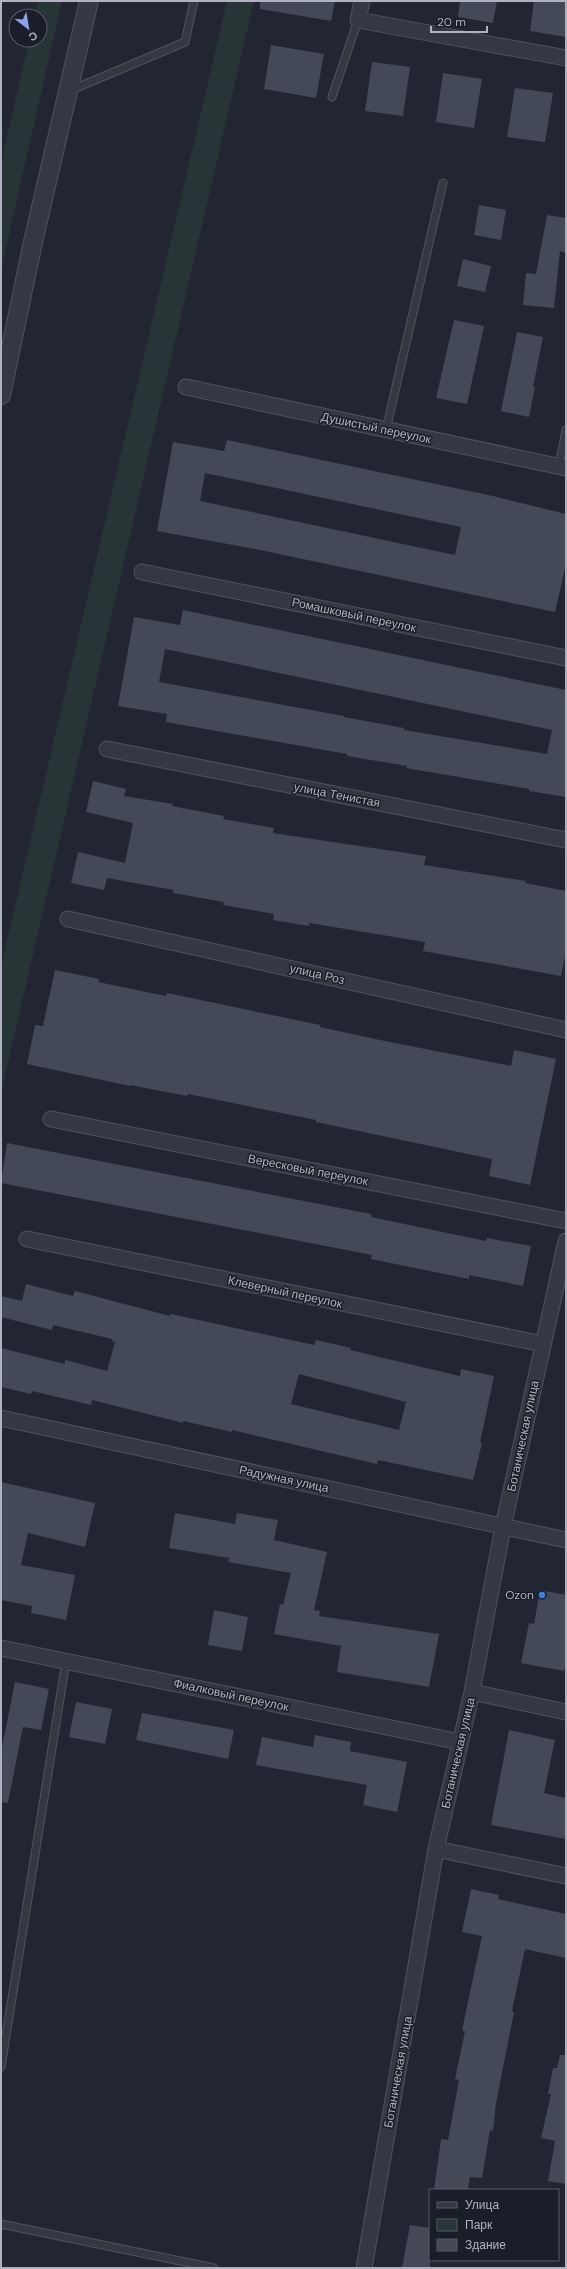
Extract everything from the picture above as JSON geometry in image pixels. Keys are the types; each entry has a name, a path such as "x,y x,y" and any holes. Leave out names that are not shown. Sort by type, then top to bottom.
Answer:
{"street":[{"path":"1,394 88,1"},
{"path":"362,1 358,20 566,58"},
{"name":"Душистый переулок","path":"186,388 562,467"},
{"name":"Ромашковый переулок","path":"142,572 566,658"},
{"name":"улица Тенистая","path":"107,749 566,840"},
{"name":"улица Роз","path":"68,918 566,1030"},
{"name":"Вересковый переулок","path":"51,1119 566,1221"},
{"name":"Клеверный переулок","path":"27,1239 543,1344"},
{"name":"Ботаническая улица","path":"364,2268 436,1849 472,1692 503,1526 566,1241"},
{"name":"Радужная улица","path":"1,1418 566,1540"},
{"name":"Фиалковый переулок","path":"1,1648 460,1742"},
{"path":"472,1692 566,1712"},
{"path":"436,1849 566,1876"}],"lane":[{"path":"68,92 185,42 194,1"},
{"path":"332,97 358,20"},
{"path":"386,430 443,183"},
{"path":"562,467 566,430"},
{"path":"1,2067 66,1661"},
{"path":"1,2224 214,2268"}],"green space":[{"path":"38,1 62,1 1,270 1,164 27,48 48,48 48,8 37,8"},
{"path":"227,1 254,1 1,1093 1,966"}],"building":[{"path":"260,1 335,1 331,21 260,9"},
{"path":"460,1 497,1 493,23 458,17"},
{"path":"534,1 566,1 566,37 530,31"},
{"path":"271,45 324,54 316,98 264,89"},
{"path":"372,62 410,67 403,116 365,111"},
{"path":"443,73 482,79 474,128 436,122"},
{"path":"515,88 553,93 545,142 507,137"},
{"path":"479,205 506,210 501,240 474,235"},
{"path":"547,215 566,218 566,253 560,251 554,308 523,305 526,273 536,274"},
{"path":"463,259 491,266 485,292 457,286"},
{"path":"454,320 484,326 467,404 436,398"},
{"path":"517,332 543,337 533,387 535,387 529,417 501,411"},
{"path":"227,440 493,496 566,514 566,564 555,612 255,549 157,531 173,442 224,451","holes":["205,473 461,527 455,555 200,501"]},
{"path":"183,610 566,690 566,797 529,791 529,789 406,768 407,766 347,756 347,754 166,722 167,714 118,706 134,617 180,625","holes":["165,649 552,730 547,754 404,730 404,728 344,716 159,682"]},
{"path":"93,781 126,789 124,796 173,804 172,806 224,816 223,819 274,828 273,833 426,856 424,865 526,881 525,883 566,891 566,951 561,976 423,951 425,942 309,923 309,926 273,920 274,914 223,905 224,902 173,893 174,890 107,878 104,890 71,883 78,852 125,863 133,823 86,812"},
{"path":"55,970 99,979 98,982 166,996 167,993 320,1025 320,1027 380,1040 511,1066 514,1050 556,1059 530,1185 489,1176 492,1159 316,1122 316,1120 188,1094 187,1096 130,1086 27,1064 35,1025 43,1026"},
{"path":"7,1143 371,1214 371,1217 486,1241 487,1238 531,1246 523,1286 469,1275 469,1279 371,1259 372,1255 1,1183"},
{"path":"26,1284 73,1296 75,1291 170,1316 171,1314 314,1345 316,1340 351,1348 350,1350 460,1376 461,1369 494,1376 480,1443 482,1443 473,1480 378,1460 377,1464 232,1430 232,1432 183,1421 183,1423 92,1400 91,1405 32,1391 31,1394 1,1387 1,1348 65,1364 65,1360 107,1371 115,1342 112,1341 112,1339 53,1325 52,1330 1,1317 1,1296 22,1301","holes":["299,1374 406,1402 399,1430 291,1404"]},
{"path":"1,1482 95,1503 85,1547 28,1533 21,1565 75,1575 66,1620 31,1613 32,1606 1,1600"},
{"path":"175,1513 235,1524 237,1513 278,1520 274,1540 327,1552 314,1610 320,1611 319,1616 439,1634 429,1687 337,1672 341,1646 274,1634 280,1604 283,1605 291,1573 228,1562 229,1558 169,1548"},
{"path":"540,1590 566,1595 566,1661 564,1671 521,1663 529,1623 534,1624"},
{"path":"214,1610 248,1617 242,1651 208,1645"},
{"path":"15,1682 49,1689 41,1730 23,1727 8,1803 1,1802 1,1752"},
{"path":"76,1702 112,1709 105,1744 69,1737"},
{"path":"142,1713 234,1730 228,1759 136,1740"},
{"path":"509,1730 555,1740 544,1793 566,1798 566,1839 491,1825"},
{"path":"315,1735 351,1742 350,1751 407,1762 397,1812 363,1805 367,1785 256,1765 262,1737 313,1747"},
{"path":"471,1889 499,1895 498,1899 566,1914 566,1958 525,1949 512,2011 514,2012 496,2103 493,2131 490,2130 482,2178 470,2177 468,2189 434,2189 441,2139 448,2140 459,2080 455,2079 465,2031 462,2030 482,1936 462,1932"},
{"path":"560,2055 566,2055 566,2184 548,2181 555,2141 541,2138 551,2094 548,2094 553,2068 557,2068"},
{"path":"410,2225 429,2228 430,2268 402,2268"}],"place":[{"name":"Ozon","path":"542,1595"}]}
